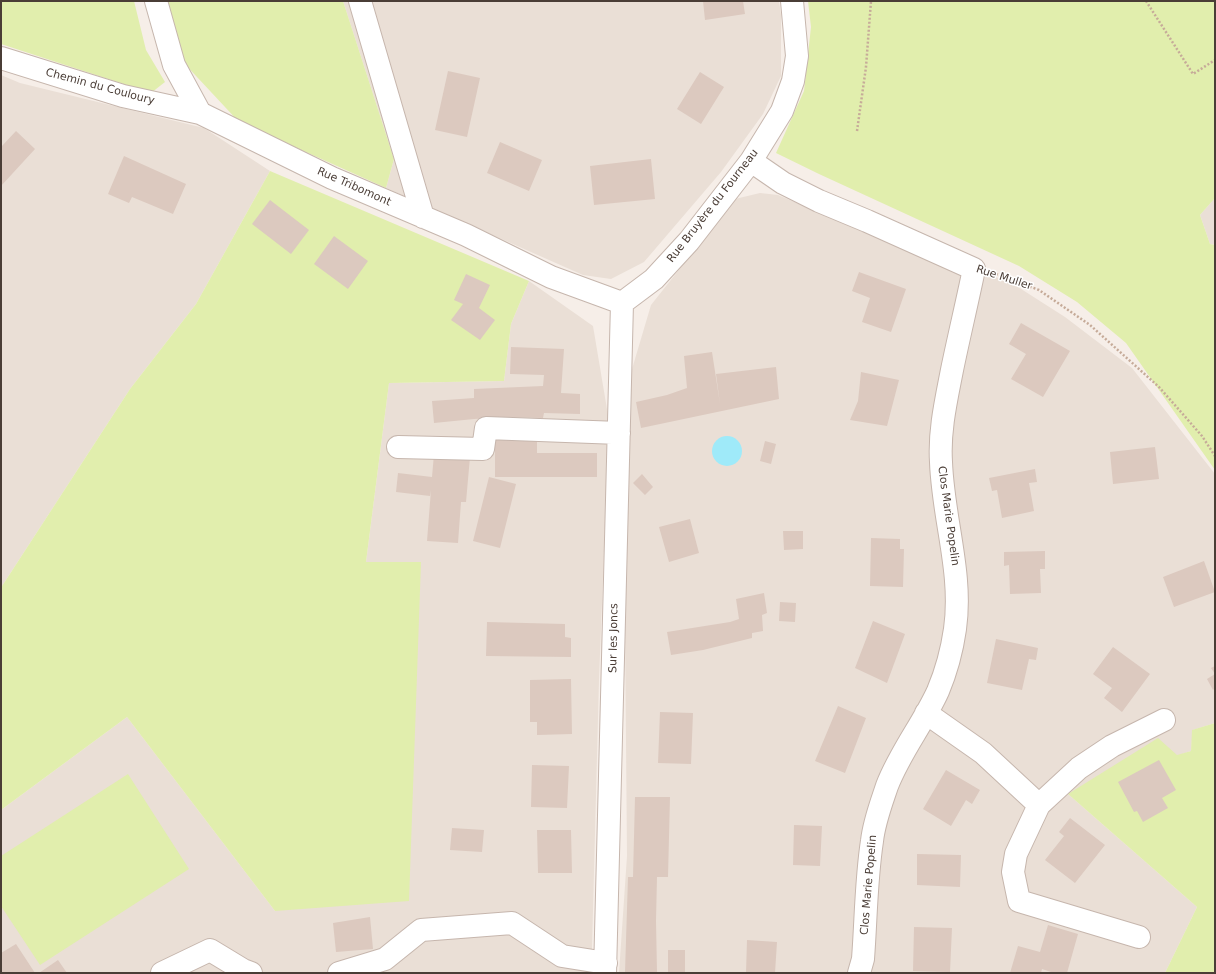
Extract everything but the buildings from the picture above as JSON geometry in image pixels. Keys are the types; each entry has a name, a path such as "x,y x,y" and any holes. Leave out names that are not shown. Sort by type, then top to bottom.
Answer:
{"street":[{"path":"156,1 174,65 200,113"},
{"path":"360,1 423,217"},
{"name":"Rue Bruyère du Fourneau","path":"622,303 654,279 689,241 751,161 782,111 793,81 797,56 792,1"},
{"name":"Chemin du Couloury","path":"1,58 123,96 200,113"},
{"name":"Rue Tribomont","path":"200,113 332,178 466,236 551,277 622,303"},
{"name":"Rue Muller","path":"751,161 782,183 819,201 974,269"},
{"name":"Clos Marie Popelin","path":"859,973 863,959 872,840 878,811 900,756 938,691 951,651 955,628 957,598 956,569 945,507 941,462 941,436 944,408 974,269"},
{"name":"Sur les Joncs","path":"606,968 622,303"},
{"path":"398,447 483,449 486,428 619,433"},
{"path":"926,713 983,754 1039,805"},
{"path":"1139,938 1019,901 1012,872 1016,854 1039,805 1079,768 1112,746 1164,720"},
{"path":"339,973 385,959 422,930 512,922 562,956 606,968"},
{"path":"162,973 210,950 243,970 251,973"}],"path":[{"path":"857,131 866,67 871,1"},
{"path":"1146,1 1193,74 1215,60"},
{"name":"Rue Muller","path":"974,269 997,274 1039,290 1090,325 1160,386 1202,436 1215,456"}],"shaded area":[{"path":"343,1 779,1 781,15 781,76 763,114 721,172 644,262 611,279 583,275 386,188 394,159"},
{"path":"1,75 20,83 204,128 270,171 196,304 130,389 2,586"},
{"path":"760,193 778,195 935,262 1007,280 1065,317 1132,368 1215,474 1215,723 1193,730 1191,751 1068,794 1197,907 1165,973 619,973 627,856 624,515 627,386 651,305 735,199"},
{"path":"1215,198 1215,245 1210,244 1200,215"},
{"path":"529,281 593,326 609,421 590,973 1,973 1,810 127,717 275,911 421,563 366,562 389,383 504,381 511,324"}],"green space":[{"path":"1,1 134,1 146,50 165,82 151,93 1,44"},
{"path":"167,1 343,1 394,159 386,188 239,122 183,62"},
{"path":"808,1 1215,1 1215,198 1200,215 1210,244 1215,245 1215,470 1126,343 1077,302 1019,266 776,153 804,91 811,27"},
{"path":"270,171 529,281 511,324 504,381 389,383 366,562 421,562 409,901 275,911 127,717 1,810 1,585 2,586 130,389 196,304"},
{"path":"1215,723 1215,973 1165,973 1197,907 1068,794 1158,738 1177,755 1191,751 1192,730"},
{"path":"128,774 189,869 40,965 1,906 1,856"}],"water":[{"path":"727,436 738,440 742,451 738,462 727,466 716,462 712,451 716,440"}]}
